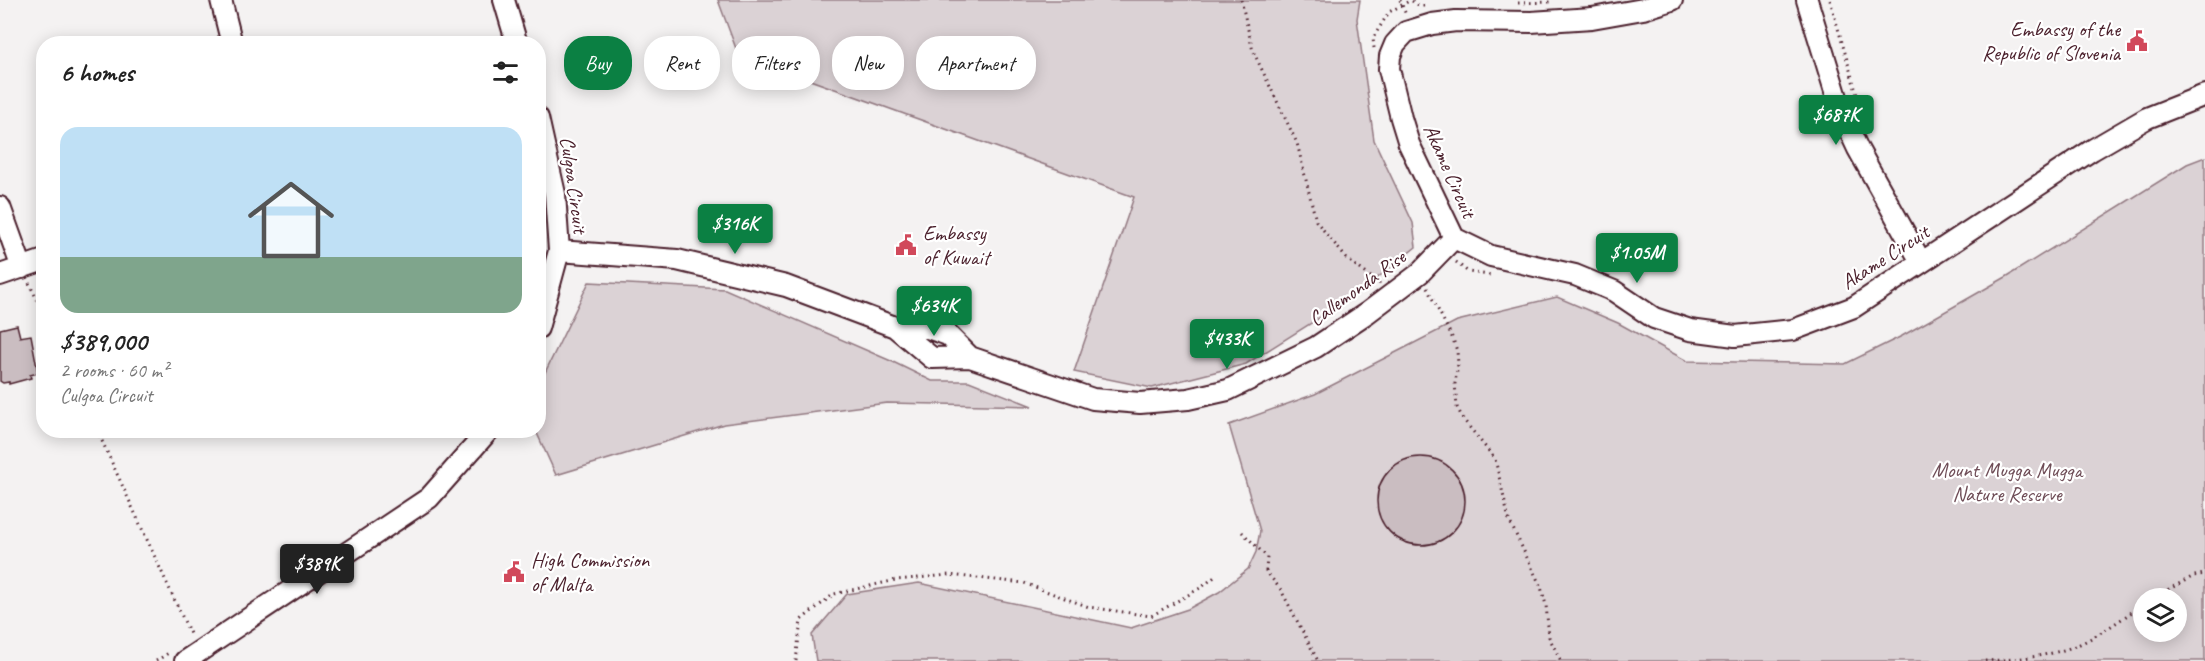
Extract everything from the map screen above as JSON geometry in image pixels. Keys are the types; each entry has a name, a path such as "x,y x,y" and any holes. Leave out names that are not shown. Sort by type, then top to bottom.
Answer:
{"street":[{"path":"221,0 230,36"},
{"path":"504,0 515,36"},
{"name":"Akame Circuit","path":"1672,0 1643,9 1592,18 1531,22 1456,21 1432,24 1406,33 1395,44 1390,56 1389,69 1401,118 1409,144 1454,238 1491,256 1575,275 1614,291 1654,318 1690,330 1734,336 1793,330 1854,307 2101,144 2147,118 2205,95"},
{"path":"1806,2 1843,117 1858,149 1922,262"},
{"name":"Culgoa Circuit","path":"546,165 555,194 559,252 546,299"},
{"path":"0,207 22,268"},
{"name":"Callemonda Rise","path":"895,327 932,358 970,357 1093,399 1140,403 1188,399 1228,390 1316,347 1394,294 1420,273 1454,238"},
{"name":"Callemonda Rise","path":"559,252 676,260 786,286 895,327 928,328 948,335 970,357"},
{"path":"0,275 36,263"},
{"path":"185,661 429,498 482,438"}],"path":[{"path":"1241,0 1253,51 1297,143 1316,221 1347,259 1394,294"},
{"path":"1830,0 1864,117"},
{"path":"22,268 36,297"},
{"path":"1420,273 1457,351 1458,364 1455,383 1457,407 1463,419 1495,459 1509,520 1541,586 1546,605 1549,637 1561,661"},
{"path":"101,438 192,638"},
{"path":"1242,532 1267,557 1266,571 1281,590 1318,661"},
{"path":"2171,588 2194,576 2205,574"},
{"path":"796,661 801,620 834,594 896,580 949,575 1024,583 1089,607 1151,616 1202,587 1217,575"},
{"path":"1985,661 2010,660 2055,652 2091,638 2133,611"}],"green space":[{"path":"718,0 1360,0 1357,19 1374,140 1413,223 1416,247 1356,295 1246,364 1152,388 1074,372 1134,197 838,90 904,90 904,36 832,36 832,88 820,84 820,36 732,38"},
{"name":"Mount Mugga Mugga Nature Reserve","path":"2205,157 2205,661 816,661 812,635 847,594 919,583 1131,628 1188,609 1219,592 1248,569 1256,552 1260,531 1229,425 1315,394 1457,321 1557,297 1618,323 1687,361 1845,364 1902,336 2006,277 2187,164"},
{"path":"589,282 725,289 932,381 969,381 1032,406 887,403 724,424 556,475 539,438 546,438 546,371"}],"building":[{"path":"17,325 20,337 31,335 36,374 30,375 31,378 9,384 9,382 0,381 0,329"},
{"path":"1421,457 1438,461 1452,470 1461,484 1465,501 1461,518 1452,532 1438,541 1421,545 1404,541 1390,532 1381,518 1377,501 1381,484 1390,470 1404,461"}],"place":[{"name":"Embassy of the Republic of Slovenia","path":"2137,41"},
{"name":"Embassy of Kuwait","path":"906,245"},
{"name":"High Commission of Malta","path":"514,572"}]}
